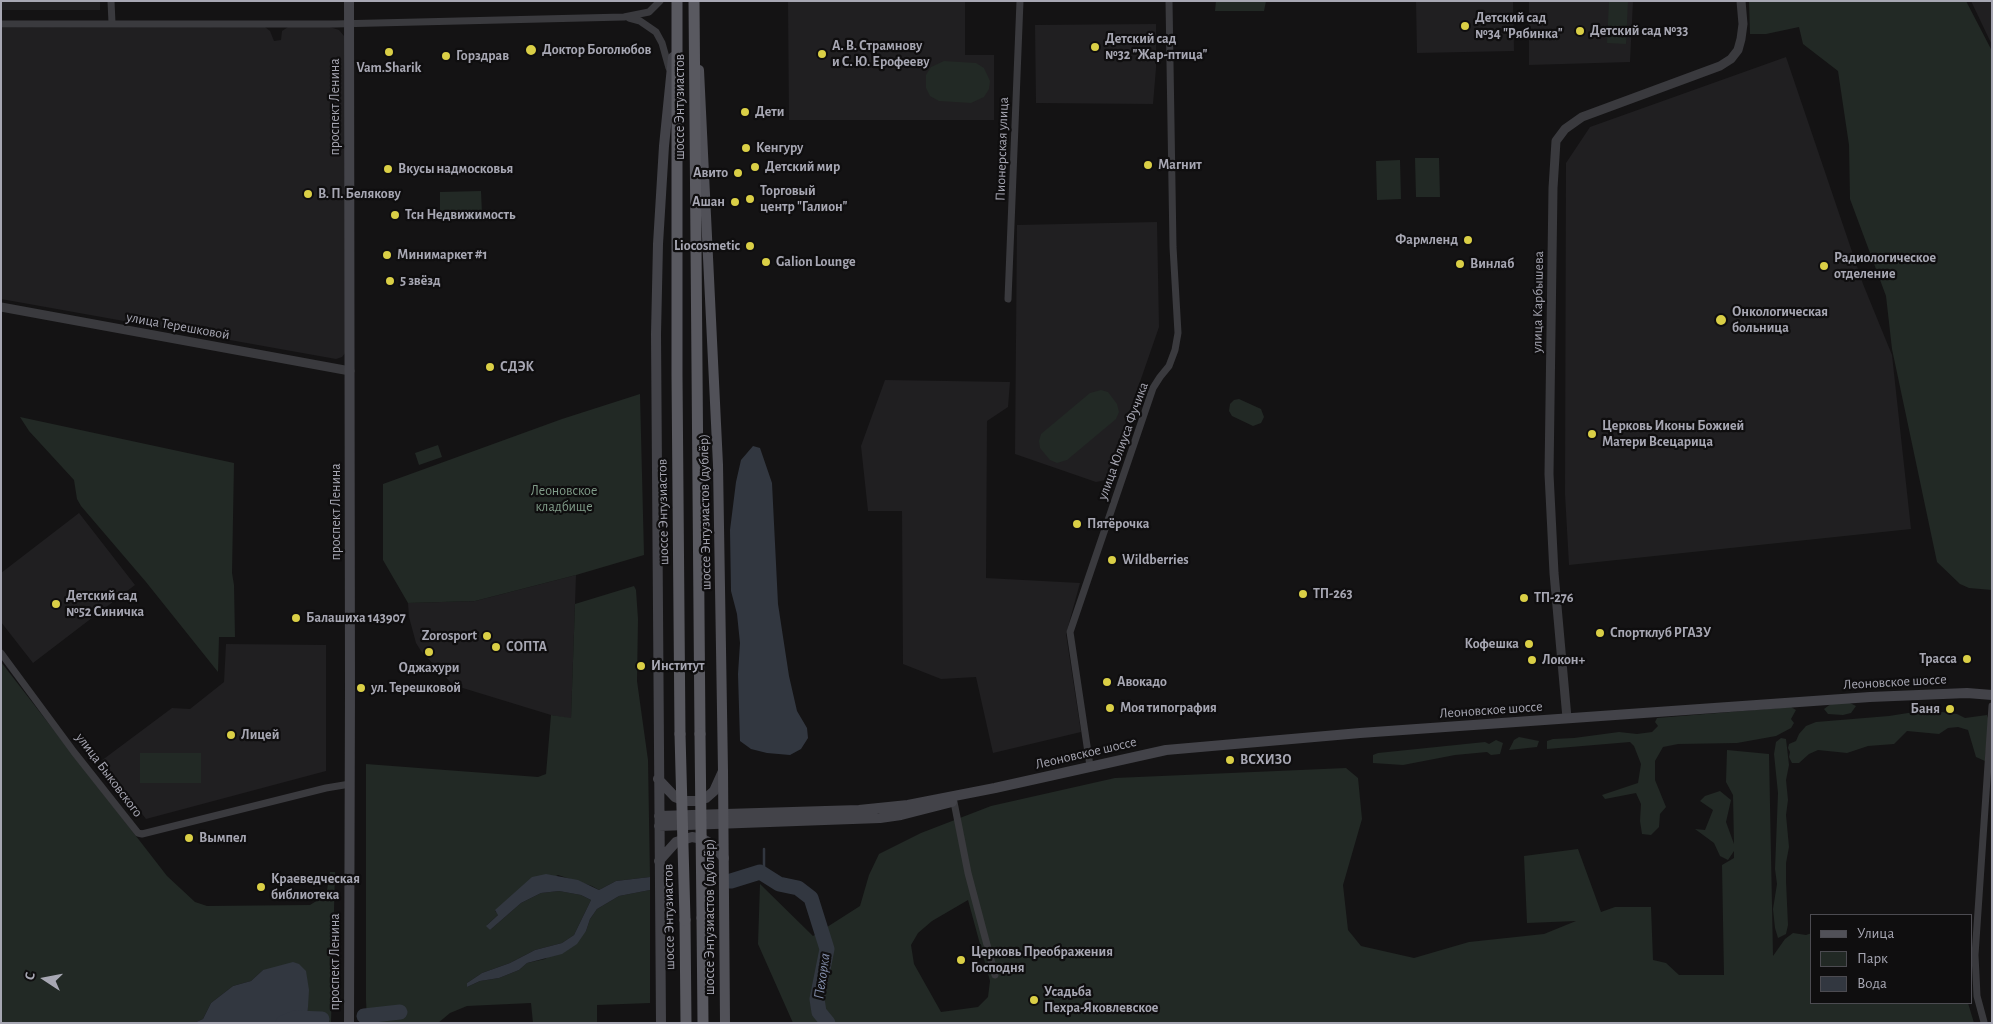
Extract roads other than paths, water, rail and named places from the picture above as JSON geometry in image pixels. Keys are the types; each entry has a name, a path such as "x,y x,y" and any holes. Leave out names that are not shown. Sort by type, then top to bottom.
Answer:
{"highway":[{"name":"шоссе Энтузиастов","path":"676,1 680,734 686,1023"},
{"name":"шоссе Энтузиастов","path":"694,1 703,1023"}],"main road":[{"name":"проспект Ленина","path":"349,1 349,1023"},
{"name":"шоссе Энтузиастов (дублёр)","path":"694,1 718,465 724,819 725,1023"},
{"path":"662,1023 658,779 656,334 658,244 677,14"},
{"name":"Леоновское шоссе","path":"724,819 908,805 995,788 1166,750 1567,718 1914,694 1967,693 1992,695"},
{"path":"658,779 675,798 696,802 706,798 714,791 723,771"},
{"name":"Леоновское шоссе","path":"659,821 880,818 901,815 954,802 995,788"},
{"path":"660,861 676,842 692,837 703,839 712,844 724,858"}],"street":[{"path":"112,1 112,23"},
{"path":"1,24 349,24 624,17 648,12 660,1"},
{"name":"Пионерская улица","path":"1008,299 1020,1"},
{"name":"улица Юлиуса Фучика","path":"1090,766 1070,632 1153,388 1169,366 1175,350 1178,333 1173,246 1170,1"},
{"name":"улица Карбышева","path":"1567,718 1554,573 1549,474 1553,188 1556,142 1565,129 1582,117 1707,72 1731,59 1738,50 1741,39 1743,24 1741,1"},
{"path":"624,17 640,21 656,32 668,57 671,76"},
{"name":"улица Терешковой","path":"1,307 350,371"},
{"name":"улица Быковского","path":"1,653 127,820 135,830 142,834 326,788 350,784"},
{"path":"1984,1022 1977,996 1976,955 1992,706"},
{"path":"954,802 968,873 995,975"}],"water":[{"path":"753,446 760,448 772,483 778,604 789,676 797,711 807,728 808,738 801,749 790,755 767,753 751,749 740,741 738,674 740,643 737,614 731,591 730,530 736,482 741,460"},
{"path":"546,874 578,880 599,890 616,881 650,877 650,890 619,896 597,909 577,944 562,954 527,963 519,970 499,978 480,981 467,987 467,983 482,973 510,963 535,950 562,943 574,935 591,900 581,895 559,891 541,893 521,903 490,930 486,926 498,915 495,910 532,877"},
{"path":"293,962 299,964 306,971 309,990 307,1023 194,1023 203,1019 211,1003 233,986 251,981 263,970"}],"waterway":[{"path":"764,849 764,874"},
{"name":"Пехорка","path":"731,881 760,872 779,884 798,888 811,898 827,949 817,999 819,1012 828,1023"},
{"name":"Пехорка","path":"364,1016 400,1012"},
{"name":"Пехорка","path":"283,1023 295,1018 322,1019"}],"place":[{"name":"Детский сад №34 \"Рябинка\"","path":"1465,26"},
{"name":"Детский сад №33","path":"1580,31"},
{"name":"Детский сад №32 \"Жар-птица\"","path":"1095,47"},
{"name":"Доктор Боголюбов","path":"531,50"},
{"name":"Vam.Sharik","path":"389,52"},
{"name":"А. В. Страмнову и С. Ю. Ерофееву","path":"822,54"},
{"name":"Горздрав","path":"446,56"},
{"name":"Дети","path":"745,112"},
{"name":"Кенгуру","path":"746,148"},
{"name":"Магнит","path":"1148,165"},
{"name":"Детский мир","path":"755,167"},
{"name":"Вкусы надмосковья","path":"388,169"},
{"name":"Авито","path":"738,173"},
{"name":"В. П. Белякову","path":"308,194"},
{"name":"Торговый центр \"Галион\"","path":"750,199"},
{"name":"Ашан","path":"735,202"},
{"name":"Тсн Недвижимость","path":"395,215"},
{"name":"Фармленд","path":"1468,240"},
{"name":"Liocosmetic","path":"750,246"},
{"name":"Минимаркет #1","path":"387,255"},
{"name":"Galion Lounge","path":"766,262"},
{"name":"Винлаб","path":"1460,264"},
{"name":"Радиологическое отделение","path":"1824,266"},
{"name":"5 звёзд","path":"390,281"},
{"name":"Онкологическая больница","path":"1721,320"},
{"name":"СДЭК","path":"490,367"},
{"name":"Церковь Иконы Божией Матери Всецарица","path":"1592,434"},
{"name":"Пятёрочка","path":"1077,524"},
{"name":"Wildberries","path":"1112,560"},
{"name":"ТП-263","path":"1303,594"},
{"name":"ТП-276","path":"1524,598"},
{"name":"Детский сад №52 Синичка","path":"56,604"},
{"name":"Балашиха 143907","path":"296,618"},
{"name":"Спортклуб РГАЗУ","path":"1600,633"},
{"name":"Zorosport","path":"487,636"},
{"name":"Кофешка","path":"1529,644"},
{"name":"СОПТА","path":"496,647"},
{"name":"Оджахури","path":"429,652"},
{"name":"Трасса","path":"1967,659"},
{"name":"Локон+","path":"1532,660"},
{"name":"Институт","path":"641,666"},
{"name":"Авокадо","path":"1107,682"},
{"name":"ул. Терешковой","path":"361,688"},
{"name":"Моя типография","path":"1110,708"},
{"name":"Баня","path":"1950,709"},
{"name":"Лицей","path":"231,735"},
{"name":"ВСХИЗО","path":"1230,760"},
{"name":"Вымпел","path":"189,838"},
{"name":"Краеведческая библиотека","path":"261,887"},
{"name":"Церковь Преображения Господня","path":"961,960"},
{"name":"Усадьба Пехра-Яковлевское","path":"1034,1000"}],"park label":[{"name":"Леоновское кладбище","path":"564,500"}]}
